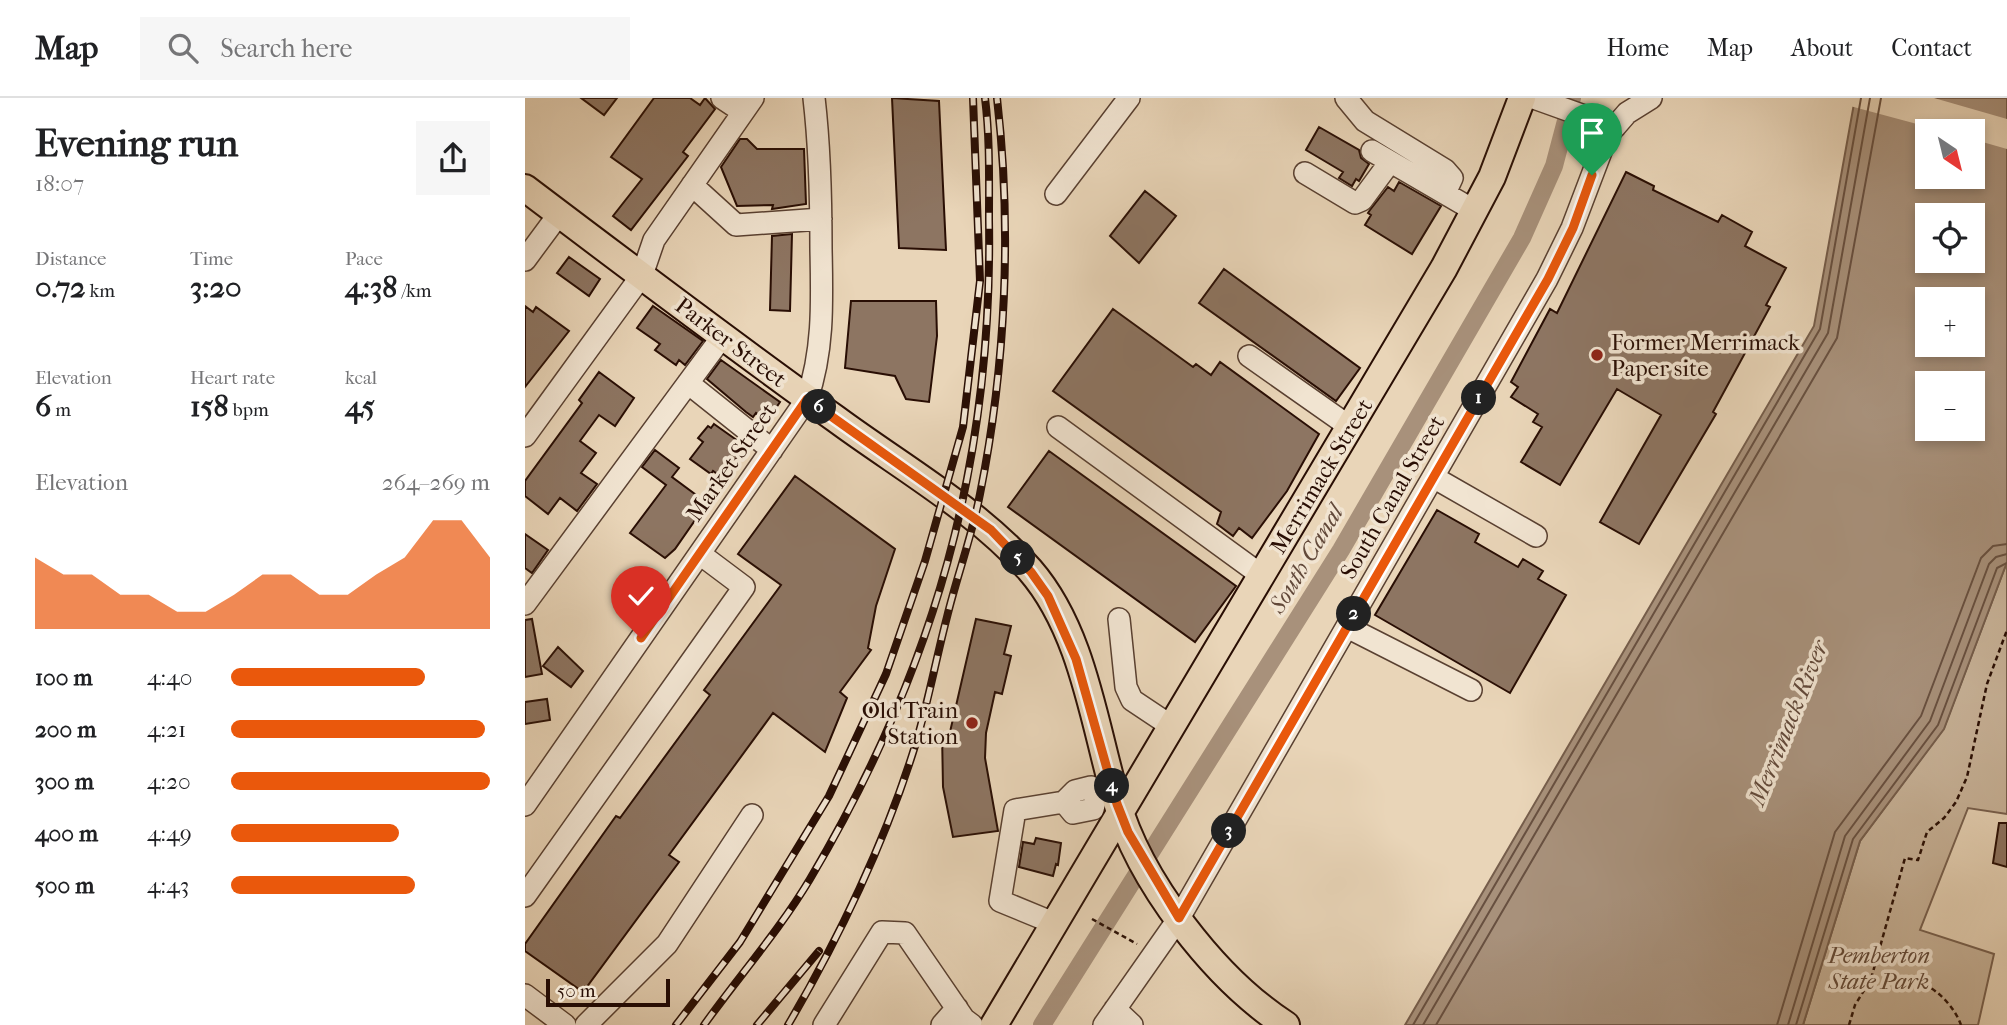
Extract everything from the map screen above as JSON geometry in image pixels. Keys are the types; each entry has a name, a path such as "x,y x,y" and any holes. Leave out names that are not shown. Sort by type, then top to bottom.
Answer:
{"main road":[{"name":"Merrimack Street","path":"994,1025 1056,924 1114,807 1171,726 1350,427 1475,211 1492,177 1522,98"},
{"name":"Parker Street","path":"525,188 722,337 991,530 1031,572 1048,596 1076,659 1114,807 1173,911 1224,974 1286,1025"}],"street":[{"path":"525,436 642,275 654,240 748,105 722,98"},
{"name":"Market Street","path":"525,805 807,399 818,369 822,317 820,149 814,98"},
{"path":"1056,194 1129,98"},
{"path":"1346,98 1365,121 1445,170 1452,178 1445,193"},
{"path":"1534,98 1607,122"},
{"name":"South Canal Street","path":"1109,1017 1347,627 1548,279 1573,228 1607,136 1607,122 1651,98"},
{"path":"1371,151 1475,211"},
{"path":"1305,173 1355,203 1362,200 1390,162"},
{"path":"692,185 736,225 821,219"},
{"path":"525,260 559,214"},
{"path":"525,604 722,337"},
{"path":"1249,356 1350,427"},
{"path":"688,383 772,450"},
{"path":"1058,427 1261,575"},
{"path":"1433,477 1535,536"},
{"path":"525,896 744,587 700,554"},
{"path":"1119,619 1126,687 1132,700 1171,726"},
{"path":"1347,627 1471,690"},
{"path":"1056,924 1000,901 1015,810 1064,802 1073,813 1114,807"},
{"path":"586,1025 667,944 752,815"},
{"path":"824,1025 881,932 905,933 957,1008 972,1025"},
{"path":"525,995 565,1025"},
{"path":"942,1025 957,1008"},
{"path":"1109,1017 1132,1025"}],"path":[{"path":"1849,1025 1855,1004 1871,979 1905,858 1918,860 1927,832 1944,818 1956,803 1967,778 1987,684 2007,630"},
{"path":"1092,919 1139,946"},
{"path":"1871,979 1922,984 1947,1003 1958,1016 1961,1025"}],"green space":[{"name":"Pemberton State Park","path":"2007,562 2007,814 1968,808 1920,930 1994,954 1978,1025 1803,1025 1860,841 1944,728"}],"water":[{"name":"Merrimack River","path":"1855,98 2007,98 2007,562 1944,729 1860,841 1803,1025 1405,1025 1814,326"}],"pier":[{"path":"1851,98 1934,98 2007,119 2007,149 1985,143 1985,119 1915,119 1915,123 1850,106"}],"building":[{"path":"581,98 617,98 604,115"},
{"path":"654,98 690,98 700,105 705,98 715,109 683,152 688,156 631,230 613,216 642,179 611,157"},
{"path":"892,98 939,101 946,250 899,248"},
{"path":"1319,127 1359,150 1361,158 1369,164 1359,181 1356,179 1352,186 1339,178 1343,172 1306,150"},
{"path":"740,139 747,139 757,149 804,149 806,204 772,209 773,205 737,206 721,167"},
{"name":"Former Merrimack Paper site","path":"1626,172 1654,186 1653,190 1718,222 1722,215 1752,232 1745,246 1786,268 1766,305 1770,307 1713,412 1716,414 1639,544 1600,522 1661,415 1617,389 1560,485 1521,462 1542,427 1533,422 1538,414 1511,397 1518,387 1511,382 1550,309 1557,313"},
{"path":"1399,182 1441,206 1412,254 1365,225 1371,215 1368,213 1388,187 1394,191"},
{"path":"1145,191 1176,216 1139,263 1110,236"},
{"path":"792,234 790,311 770,310 772,236"},
{"path":"569,257 600,279 589,296 557,273"},
{"path":"1224,269 1360,368 1336,401 1199,303"},
{"path":"851,301 936,301 937,336 929,402 906,399 895,376 845,368"},
{"path":"525,306 533,312 536,307 569,331 525,387"},
{"path":"653,306 703,341 685,365 679,360 676,365 655,350 660,344 637,328"},
{"path":"1113,309 1193,367 1196,364 1211,375 1220,362 1319,434 1287,491 1252,538 1239,528 1233,536 1217,524 1221,512 1053,391"},
{"path":"721,360 780,402 767,421 756,413 753,417 707,379"},
{"path":"599,372 634,398 615,426 599,415 580,441 596,453 581,473 597,484 577,511 560,498 548,514 525,496 525,481 582,403 579,400"},
{"path":"714,424 745,446 723,478 713,471 711,474 690,459 703,442 698,438 708,426 711,428"},
{"path":"655,450 679,468 672,477 707,503 675,549 665,558 630,533 666,485 642,467"},
{"path":"1049,451 1236,586 1195,642 1008,507"},
{"path":"795,476 895,549 876,606 868,648 871,650 840,692 847,698 825,752 773,713 669,855 679,862 583,992 525,951 525,944 616,816 620,818 710,695 704,690 781,585 738,554"},
{"path":"1437,510 1479,534 1475,542 1518,567 1523,559 1543,571 1538,579 1566,595 1510,693 1375,615"},
{"path":"525,534 548,550 532,573 525,568"},
{"path":"532,619 542,674 525,677 525,620"},
{"name":"Old Train Station","path":"976,619 1011,626 1004,654 1011,656 1002,694 995,692 986,733 985,758 998,831 953,837 943,787 942,732 950,732"},
{"path":"558,647 583,671 571,687 543,666"},
{"path":"547,699 550,720 525,724 525,702"},
{"path":"1999,823 2007,823 2007,867 1993,863"},
{"path":"1036,838 1061,843 1058,865 1056,864 1053,876 1019,867 1023,842 1034,844"}],"waterway":[{"name":"South Canal","path":"1042,1025 1341,550 1522,238 1554,166 1572,98"}],"railway":[{"path":"676,1025 740,942 829,796 886,674 925,561 963,427 980,281 973,98"},
{"path":"704,1025 798,898 853,801 891,722 922,643 947,562 967,480 980,396 988,310 989,159 985,98"},
{"path":"788,1025 825,959 890,817 920,730 977,510 996,396 1004,296 1004,197 997,98"},
{"path":"757,1025 819,951"}],"place":[{"name":"Former Merrimack Paper site","path":"1597,355"},
{"name":"Old Train Station","path":"972,723"}],"route":[{"path":"641,638 807,399 991,530 1031,572 1048,596 1076,659 1117,804 1128,832 1167,903 1179,918 1548,279 1573,228 1592,175"}]}
